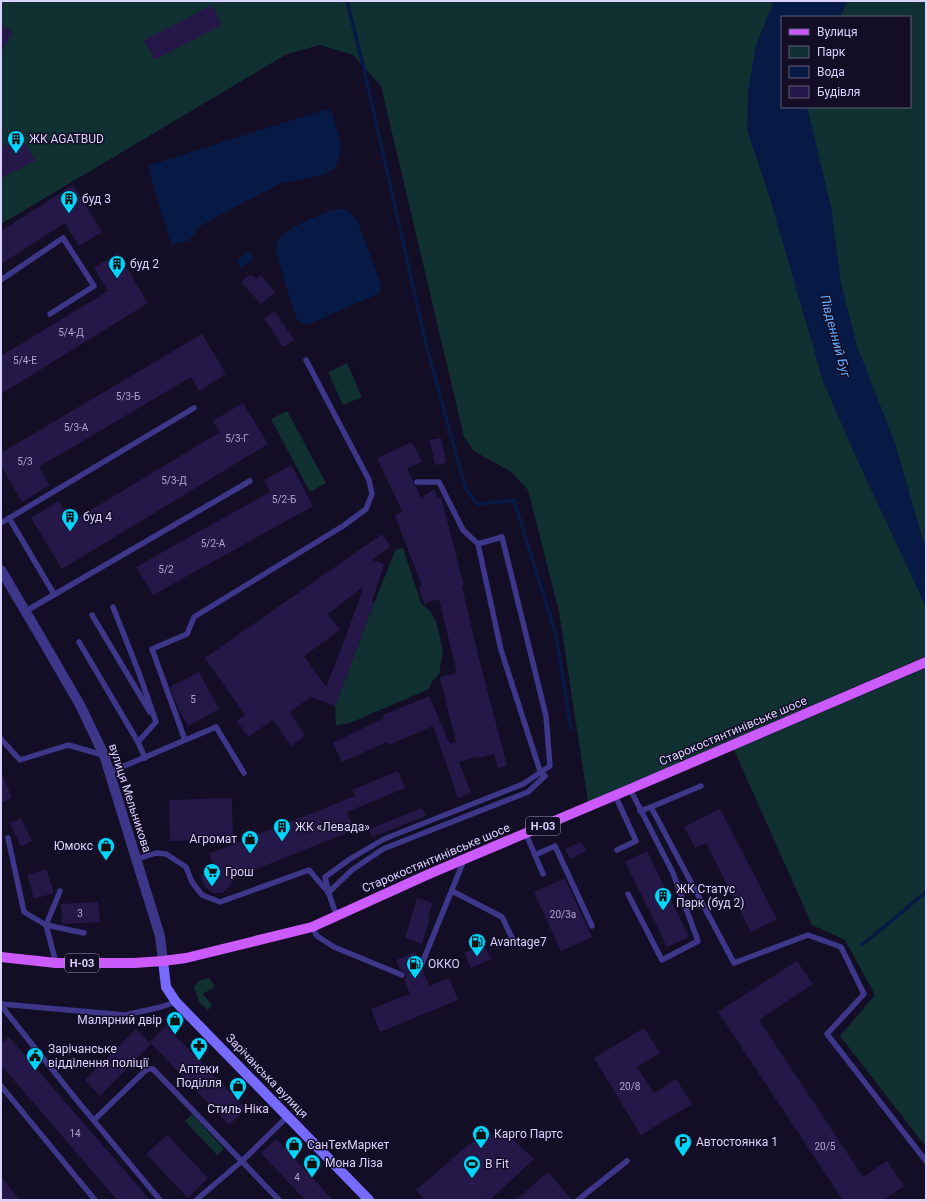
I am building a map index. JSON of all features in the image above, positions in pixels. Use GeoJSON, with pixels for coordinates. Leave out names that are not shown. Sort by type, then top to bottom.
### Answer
{"type":"FeatureCollection","features":[{"type":"Feature","properties":{"kind":"main road","name":"Старокостянтинівське шосе"},"geometry":{"type":"LineString","coordinates":[[1,957],[56,962],[134,963],[163,961],[186,958],[312,927],[429,874],[526,834],[926,662]]}},
{"type":"Feature","properties":{"kind":"street","name":"вулиця Мельникова"},"geometry":{"type":"LineString","coordinates":[[1,570],[80,705],[104,755],[160,936],[163,961]]}},
{"type":"Feature","properties":{"kind":"street","name":"Зарічанська вулиця"},"geometry":{"type":"LineString","coordinates":[[163,961],[166,986],[176,1002],[369,1200]]}},
{"type":"Feature","properties":{"kind":"lane"},"geometry":{"type":"LineString","coordinates":[[1,280],[63,238],[94,286],[50,314]]}},
{"type":"Feature","properties":{"kind":"lane"},"geometry":{"type":"LineString","coordinates":[[185,740],[152,650],[187,634],[194,617],[343,526],[366,509],[372,494],[369,480],[306,360]]}},
{"type":"Feature","properties":{"kind":"lane"},"geometry":{"type":"LineString","coordinates":[[1,523],[194,408]]}},
{"type":"Feature","properties":{"kind":"lane"},"geometry":{"type":"LineString","coordinates":[[26,611],[250,481]]}},
{"type":"Feature","properties":{"kind":"lane"},"geometry":{"type":"LineString","coordinates":[[328,892],[352,870],[383,849],[528,792],[544,776],[540,772],[501,650],[478,544],[463,530],[439,482],[417,482]]}},
{"type":"Feature","properties":{"kind":"lane"},"geometry":{"type":"LineString","coordinates":[[10,518],[54,594]]}},
{"type":"Feature","properties":{"kind":"lane"},"geometry":{"type":"LineString","coordinates":[[337,916],[330,901],[325,877],[350,859],[384,839],[517,787],[550,766],[546,716],[502,537],[478,544]]}},
{"type":"Feature","properties":{"kind":"lane"},"geometry":{"type":"LineString","coordinates":[[114,607],[156,722]]}},
{"type":"Feature","properties":{"kind":"lane"},"geometry":{"type":"LineString","coordinates":[[92,615],[156,722]]}},
{"type":"Feature","properties":{"kind":"lane"},"geometry":{"type":"LineString","coordinates":[[79,642],[138,742],[145,758]]}},
{"type":"Feature","properties":{"kind":"lane"},"geometry":{"type":"LineString","coordinates":[[138,742],[156,722]]}},
{"type":"Feature","properties":{"kind":"lane"},"geometry":{"type":"LineString","coordinates":[[110,772],[216,727],[244,773]]}},
{"type":"Feature","properties":{"kind":"lane"},"geometry":{"type":"LineString","coordinates":[[1,739],[20,760],[68,745],[104,755]]}},
{"type":"Feature","properties":{"kind":"lane"},"geometry":{"type":"LineString","coordinates":[[640,811],[701,786]]}},
{"type":"Feature","properties":{"kind":"lane"},"geometry":{"type":"LineString","coordinates":[[628,894],[662,960],[698,941],[673,873],[630,789]]}},
{"type":"Feature","properties":{"kind":"lane"},"geometry":{"type":"LineString","coordinates":[[615,795],[636,840],[616,850]]}},
{"type":"Feature","properties":{"kind":"lane"},"geometry":{"type":"LineString","coordinates":[[650,807],[734,963],[808,935],[841,947],[864,994],[827,1034],[926,1161]]}},
{"type":"Feature","properties":{"kind":"lane"},"geometry":{"type":"LineString","coordinates":[[526,834],[543,874]]}},
{"type":"Feature","properties":{"kind":"lane"},"geometry":{"type":"LineString","coordinates":[[8,838],[24,912],[46,925],[84,933]]}},
{"type":"Feature","properties":{"kind":"lane"},"geometry":{"type":"LineString","coordinates":[[534,855],[555,846],[592,926]]}},
{"type":"Feature","properties":{"kind":"lane"},"geometry":{"type":"LineString","coordinates":[[137,860],[156,854],[166,854],[186,867],[192,882],[202,895],[220,902],[309,870],[328,892]]}},
{"type":"Feature","properties":{"kind":"lane"},"geometry":{"type":"LineString","coordinates":[[421,966],[464,860]]}},
{"type":"Feature","properties":{"kind":"lane"},"geometry":{"type":"LineString","coordinates":[[56,962],[46,925],[60,891]]}},
{"type":"Feature","properties":{"kind":"lane"},"geometry":{"type":"LineString","coordinates":[[452,891],[502,917],[514,942]]}},
{"type":"Feature","properties":{"kind":"lane"},"geometry":{"type":"LineString","coordinates":[[312,927],[317,936],[334,946],[402,975]]}},
{"type":"Feature","properties":{"kind":"lane"},"geometry":{"type":"LineString","coordinates":[[1,1004],[125,1015],[176,1002]]}},
{"type":"Feature","properties":{"kind":"lane"},"geometry":{"type":"LineString","coordinates":[[1,1004],[7,1014],[160,1200]]}},
{"type":"Feature","properties":{"kind":"lane"},"geometry":{"type":"LineString","coordinates":[[94,1120],[147,1069],[153,1069],[279,1200]]}},
{"type":"Feature","properties":{"kind":"lane"},"geometry":{"type":"LineString","coordinates":[[1,1086],[95,1200]]}},
{"type":"Feature","properties":{"kind":"lane"},"geometry":{"type":"LineString","coordinates":[[196,1200],[242,1161],[288,1116]]}},
{"type":"Feature","properties":{"kind":"lane"},"geometry":{"type":"LineString","coordinates":[[578,1200],[627,1162]]}},
{"type":"Feature","properties":{"kind":"green space"},"geometry":{"type":"Polygon","coordinates":[[[1,1],[926,1],[926,656],[588,802],[559,612],[528,490],[511,472],[474,451],[464,437],[381,86],[353,55],[320,45],[287,54],[1,224],[1,1]]]}},
{"type":"Feature","properties":{"kind":"green space"},"geometry":{"type":"Polygon","coordinates":[[[347,363],[362,397],[343,405],[328,372],[347,363]]]}},
{"type":"Feature","properties":{"kind":"green space"},"geometry":{"type":"Polygon","coordinates":[[[287,411],[326,483],[310,492],[271,419],[287,411]]]}},
{"type":"Feature","properties":{"kind":"green space"},"geometry":{"type":"Polygon","coordinates":[[[403,548],[421,603],[430,611],[436,621],[443,651],[439,674],[433,680],[429,689],[350,723],[336,725],[335,706],[396,549],[403,548]]]}},
{"type":"Feature","properties":{"kind":"green space"},"geometry":{"type":"Polygon","coordinates":[[[926,668],[926,1147],[840,1036],[875,995],[845,940],[812,925],[734,750],[926,668]]]}},
{"type":"Feature","properties":{"kind":"green space"},"geometry":{"type":"Polygon","coordinates":[[[209,978],[215,986],[203,994],[212,1005],[208,1010],[199,1002],[194,987],[200,980],[209,978]]]}},
{"type":"Feature","properties":{"kind":"green space"},"geometry":{"type":"Polygon","coordinates":[[[192,1114],[224,1149],[217,1155],[185,1121],[192,1114]]]}},
{"type":"Feature","properties":{"kind":"water","name":"Південний Буг"},"geometry":{"type":"Polygon","coordinates":[[[774,1],[848,1],[840,16],[781,16],[781,108],[807,108],[831,206],[841,283],[857,346],[895,443],[926,550],[926,607],[855,455],[823,381],[769,195],[747,130],[748,92],[756,45],[774,1]]]}},
{"type":"Feature","properties":{"kind":"water"},"geometry":{"type":"Polygon","coordinates":[[[327,109],[332,112],[341,144],[340,154],[335,169],[322,175],[280,184],[198,228],[189,241],[171,244],[149,172],[150,165],[327,109]]]}},
{"type":"Feature","properties":{"kind":"water"},"geometry":{"type":"Polygon","coordinates":[[[336,209],[346,209],[357,220],[380,282],[380,293],[307,325],[299,322],[294,312],[276,252],[276,245],[281,237],[295,227],[336,209]]]}},
{"type":"Feature","properties":{"kind":"water"},"geometry":{"type":"Polygon","coordinates":[[[248,251],[254,258],[242,268],[236,260],[248,251]]]}},
{"type":"Feature","properties":{"kind":"building"},"geometry":{"type":"Polygon","coordinates":[[[212,5],[222,25],[154,60],[144,40],[212,5]]]}},
{"type":"Feature","properties":{"kind":"building"},"geometry":{"type":"Polygon","coordinates":[[[1,25],[13,32],[1,52],[1,25]]]}},
{"type":"Feature","properties":{"kind":"building","name":"ЖК AGATBUD"},"geometry":{"type":"Polygon","coordinates":[[[22,136],[35,161],[1,178],[1,147],[22,136]]]}},
{"type":"Feature","properties":{"kind":"building"},"geometry":{"type":"Polygon","coordinates":[[[73,185],[102,232],[79,246],[65,223],[1,264],[1,231],[73,185]]]}},
{"type":"Feature","properties":{"kind":"building"},"geometry":{"type":"Polygon","coordinates":[[[118,253],[148,303],[1,394],[1,356],[108,291],[94,268],[118,253]]]}},
{"type":"Feature","properties":{"kind":"building"},"geometry":{"type":"Polygon","coordinates":[[[249,275],[251,277],[252,275],[256,279],[261,275],[275,292],[261,304],[241,282],[249,275]]]}},
{"type":"Feature","properties":{"kind":"building"},"geometry":{"type":"Polygon","coordinates":[[[275,311],[294,340],[283,347],[264,318],[275,311]]]}},
{"type":"Feature","properties":{"kind":"building"},"geometry":{"type":"Polygon","coordinates":[[[202,334],[226,374],[199,391],[191,377],[39,467],[50,485],[22,502],[1,466],[1,453],[202,334]]]}},
{"type":"Feature","properties":{"kind":"building"},"geometry":{"type":"Polygon","coordinates":[[[243,403],[268,444],[62,569],[31,518],[59,501],[71,522],[220,432],[213,421],[243,403]]]}},
{"type":"Feature","properties":{"kind":"building"},"geometry":{"type":"Polygon","coordinates":[[[441,438],[446,463],[435,465],[430,440],[441,438]]]}},
{"type":"Feature","properties":{"kind":"building"},"geometry":{"type":"Polygon","coordinates":[[[412,442],[422,462],[407,468],[413,484],[416,486],[421,498],[434,489],[438,498],[441,497],[464,586],[462,586],[476,647],[507,766],[498,768],[494,754],[479,758],[479,756],[459,762],[471,793],[458,798],[433,726],[389,745],[387,742],[342,762],[333,743],[384,718],[383,715],[429,696],[450,744],[456,742],[440,677],[457,673],[439,599],[424,604],[419,588],[422,586],[395,516],[402,511],[377,458],[412,442]]]}},
{"type":"Feature","properties":{"kind":"building"},"geometry":{"type":"Polygon","coordinates":[[[291,465],[313,506],[153,595],[136,567],[270,492],[264,480],[291,465]]]}},
{"type":"Feature","properties":{"kind":"building"},"geometry":{"type":"Polygon","coordinates":[[[382,534],[391,546],[372,560],[384,564],[372,602],[374,603],[335,706],[311,697],[290,712],[305,736],[291,746],[273,720],[248,737],[237,721],[245,715],[205,658],[382,534]],[[364,586],[328,614],[340,630],[304,656],[326,687],[364,586]]]}},
{"type":"Feature","properties":{"kind":"building"},"geometry":{"type":"Polygon","coordinates":[[[199,672],[219,709],[188,726],[178,708],[170,687],[199,672]]]}},
{"type":"Feature","properties":{"kind":"building"},"geometry":{"type":"Polygon","coordinates":[[[1,771],[12,798],[1,803],[1,771]]]}},
{"type":"Feature","properties":{"kind":"building","name":"ЖК «Левада»"},"geometry":{"type":"Polygon","coordinates":[[[398,771],[405,788],[347,812],[354,830],[234,878],[230,886],[222,893],[214,893],[206,888],[201,878],[205,870],[214,865],[209,854],[355,796],[352,790],[398,771]]]}},
{"type":"Feature","properties":{"kind":"building"},"geometry":{"type":"Polygon","coordinates":[[[232,798],[233,839],[170,841],[169,800],[232,798]]]}},
{"type":"Feature","properties":{"kind":"building"},"geometry":{"type":"Polygon","coordinates":[[[422,808],[426,816],[372,837],[369,829],[422,808]]]}},
{"type":"Feature","properties":{"kind":"building"},"geometry":{"type":"Polygon","coordinates":[[[720,809],[777,919],[751,932],[706,843],[695,848],[684,827],[720,809]]]}},
{"type":"Feature","properties":{"kind":"building"},"geometry":{"type":"Polygon","coordinates":[[[21,818],[32,841],[21,847],[10,823],[21,818]]]}},
{"type":"Feature","properties":{"kind":"building"},"geometry":{"type":"Polygon","coordinates":[[[581,842],[586,851],[570,859],[565,849],[581,842]]]}},
{"type":"Feature","properties":{"kind":"building","name":"ЖК Статус Парк (буд 2)"},"geometry":{"type":"Polygon","coordinates":[[[647,851],[689,937],[667,947],[625,862],[647,851]]]}},
{"type":"Feature","properties":{"kind":"building"},"geometry":{"type":"Polygon","coordinates":[[[46,869],[54,893],[34,899],[27,875],[46,869]]]}},
{"type":"Feature","properties":{"kind":"building"},"geometry":{"type":"Polygon","coordinates":[[[565,878],[592,937],[561,951],[534,892],[565,878]]]}},
{"type":"Feature","properties":{"kind":"building"},"geometry":{"type":"Polygon","coordinates":[[[417,898],[433,903],[428,917],[430,918],[422,944],[405,938],[417,898]]]}},
{"type":"Feature","properties":{"kind":"building"},"geometry":{"type":"Polygon","coordinates":[[[98,902],[100,922],[62,924],[61,904],[98,902]]]}},
{"type":"Feature","properties":{"kind":"building"},"geometry":{"type":"Polygon","coordinates":[[[484,944],[491,959],[471,968],[464,953],[484,944]]]}},
{"type":"Feature","properties":{"kind":"building"},"geometry":{"type":"Polygon","coordinates":[[[415,952],[419,960],[417,967],[419,970],[423,970],[429,986],[449,978],[458,1000],[380,1032],[371,1009],[410,994],[404,979],[406,974],[400,969],[396,960],[415,952]]]}},
{"type":"Feature","properties":{"kind":"building"},"geometry":{"type":"Polygon","coordinates":[[[797,961],[813,984],[759,1020],[863,1177],[887,1161],[904,1186],[883,1200],[843,1200],[718,1012],[797,961]]]}},
{"type":"Feature","properties":{"kind":"building"},"geometry":{"type":"Polygon","coordinates":[[[166,1026],[246,1109],[229,1125],[150,1042],[166,1026]]]}},
{"type":"Feature","properties":{"kind":"building"},"geometry":{"type":"Polygon","coordinates":[[[644,1028],[660,1053],[637,1067],[654,1093],[676,1079],[692,1104],[641,1135],[594,1058],[644,1028]]]}},
{"type":"Feature","properties":{"kind":"building"},"geometry":{"type":"Polygon","coordinates":[[[136,1029],[151,1044],[100,1096],[85,1080],[136,1029]]]}},
{"type":"Feature","properties":{"kind":"building"},"geometry":{"type":"Polygon","coordinates":[[[9,1037],[150,1200],[117,1200],[1,1065],[1,1044],[9,1037]]]}},
{"type":"Feature","properties":{"kind":"building"},"geometry":{"type":"Polygon","coordinates":[[[503,1130],[534,1159],[490,1200],[425,1200],[416,1190],[469,1144],[503,1130]]]}},
{"type":"Feature","properties":{"kind":"building"},"geometry":{"type":"Polygon","coordinates":[[[167,1135],[208,1178],[188,1198],[146,1154],[167,1135]]]}},
{"type":"Feature","properties":{"kind":"building"},"geometry":{"type":"Polygon","coordinates":[[[276,1139],[333,1200],[305,1200],[261,1153],[276,1139]]]}},
{"type":"Feature","properties":{"kind":"building"},"geometry":{"type":"Polygon","coordinates":[[[548,1172],[572,1200],[516,1200],[548,1172]]]}},
{"type":"Feature","properties":{"kind":"building"},"geometry":{"type":"Polygon","coordinates":[[[1,1176],[19,1200],[1,1200],[1,1176]]]}},
{"type":"Feature","properties":{"kind":"waterway"},"geometry":{"type":"LineString","coordinates":[[347,1],[364,69],[426,344],[466,490],[478,504],[514,500],[556,635],[571,729]]}},
{"type":"Feature","properties":{"kind":"waterway"},"geometry":{"type":"LineString","coordinates":[[862,945],[926,892]]}},
{"type":"Feature","properties":{"kind":"place","name":"ЖК AGATBUD"},"geometry":{"type":"Point","coordinates":[16,154]}},
{"type":"Feature","properties":{"kind":"place","name":"буд 3"},"geometry":{"type":"Point","coordinates":[69,214]}},
{"type":"Feature","properties":{"kind":"place","name":"буд 2"},"geometry":{"type":"Point","coordinates":[117,279]}},
{"type":"Feature","properties":{"kind":"place","name":"буд 4"},"geometry":{"type":"Point","coordinates":[70,532]}},
{"type":"Feature","properties":{"kind":"place","name":"ЖК «Левада»"},"geometry":{"type":"Point","coordinates":[282,842]}},
{"type":"Feature","properties":{"kind":"place","name":"Агромат"},"geometry":{"type":"Point","coordinates":[250,854]}},
{"type":"Feature","properties":{"kind":"place","name":"Юмокс"},"geometry":{"type":"Point","coordinates":[106,861]}},
{"type":"Feature","properties":{"kind":"place","name":"Грош"},"geometry":{"type":"Point","coordinates":[212,887]}},
{"type":"Feature","properties":{"kind":"place","name":"ЖК Статус Парк (буд 2)"},"geometry":{"type":"Point","coordinates":[663,911]}},
{"type":"Feature","properties":{"kind":"place","name":"Avantage7"},"geometry":{"type":"Point","coordinates":[477,957]}},
{"type":"Feature","properties":{"kind":"place","name":"ОККО"},"geometry":{"type":"Point","coordinates":[415,979]}},
{"type":"Feature","properties":{"kind":"place","name":"Малярний двір"},"geometry":{"type":"Point","coordinates":[175,1035]}},
{"type":"Feature","properties":{"kind":"place","name":"Аптеки Поділля"},"geometry":{"type":"Point","coordinates":[199,1061]}},
{"type":"Feature","properties":{"kind":"place","name":"Зарічанське відділення поліції"},"geometry":{"type":"Point","coordinates":[35,1071]}},
{"type":"Feature","properties":{"kind":"place","name":"Стиль Ніка"},"geometry":{"type":"Point","coordinates":[238,1101]}},
{"type":"Feature","properties":{"kind":"place","name":"Карго Партс"},"geometry":{"type":"Point","coordinates":[481,1149]}},
{"type":"Feature","properties":{"kind":"place","name":"Автостоянка 1"},"geometry":{"type":"Point","coordinates":[683,1157]}},
{"type":"Feature","properties":{"kind":"place","name":"СанТехМаркет"},"geometry":{"type":"Point","coordinates":[294,1160]}},
{"type":"Feature","properties":{"kind":"place","name":"Мона Ліза"},"geometry":{"type":"Point","coordinates":[312,1178]}},
{"type":"Feature","properties":{"kind":"place","name":"B Fit"},"geometry":{"type":"Point","coordinates":[472,1179]}}]}
